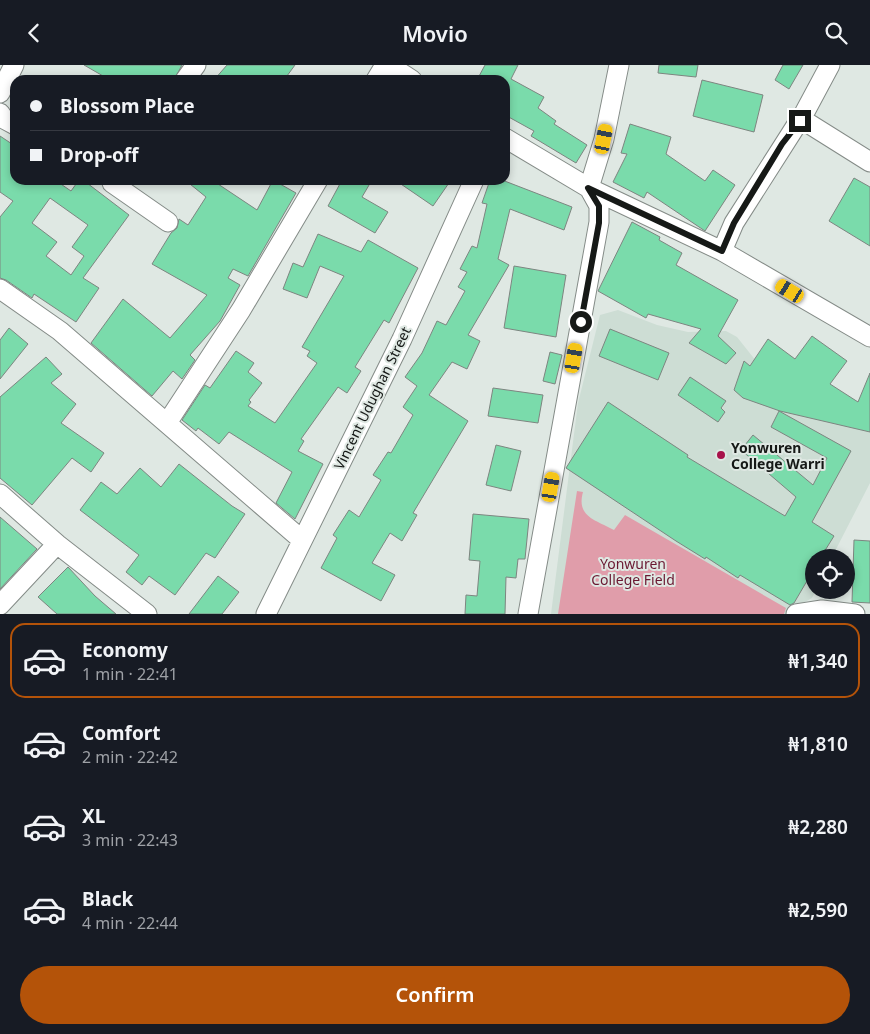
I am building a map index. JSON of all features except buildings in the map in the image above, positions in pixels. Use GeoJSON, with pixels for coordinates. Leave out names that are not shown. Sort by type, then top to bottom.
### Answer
{"type":"FeatureCollection","features":[{"type":"Feature","properties":{"kind":"street"},"geometry":{"type":"LineString","coordinates":[[0,93],[14,65]]}},
{"type":"Feature","properties":{"kind":"street"},"geometry":{"type":"LineString","coordinates":[[387,65],[404,75]]}},
{"type":"Feature","properties":{"kind":"street"},"geometry":{"type":"LineString","coordinates":[[528,614],[599,223],[599,206],[588,188],[604,139],[619,65]]}},
{"type":"Feature","properties":{"kind":"street"},"geometry":{"type":"LineString","coordinates":[[722,251],[734,223],[782,144],[800,121],[830,65]]}},
{"type":"Feature","properties":{"kind":"street"},"geometry":{"type":"LineString","coordinates":[[0,113],[4,119],[10,122]]}},
{"type":"Feature","properties":{"kind":"street"},"geometry":{"type":"LineString","coordinates":[[800,121],[803,119],[870,162]]}},
{"type":"Feature","properties":{"kind":"street"},"geometry":{"type":"LineString","coordinates":[[510,141],[588,188],[722,251],[870,337]]}},
{"type":"Feature","properties":{"kind":"street"},"geometry":{"type":"LineString","coordinates":[[117,185],[168,222]]}},
{"type":"Feature","properties":{"kind":"street"},"geometry":{"type":"LineString","coordinates":[[167,423],[241,310],[315,185]]}},
{"type":"Feature","properties":{"kind":"street","name":"Vincent Udughan Street"},"geometry":{"type":"LineString","coordinates":[[266,614],[402,339],[472,185]]}},
{"type":"Feature","properties":{"kind":"street"},"geometry":{"type":"LineString","coordinates":[[0,289],[60,331],[302,540]]}},
{"type":"Feature","properties":{"kind":"street"},"geometry":{"type":"LineString","coordinates":[[0,494],[57,544],[147,614]]}},
{"type":"Feature","properties":{"kind":"street"},"geometry":{"type":"LineString","coordinates":[[0,605],[57,544]]}},
{"type":"Feature","properties":{"kind":"street"},"geometry":{"type":"LineString","coordinates":[[796,614],[822,610],[854,614]]}},
{"type":"Feature","properties":{"kind":"shaded area","name":"Yonwuren College Warri"},"geometry":{"type":"Polygon","coordinates":[[[618,310],[657,325],[688,332],[726,331],[737,337],[764,371],[870,428],[870,483],[836,549],[805,549],[805,599],[810,599],[803,603],[793,614],[551,614],[578,403],[600,315],[618,310]]]}},
{"type":"Feature","properties":{"kind":"green space","name":"Yonwuren College Field"},"geometry":{"type":"Polygon","coordinates":[[[577,491],[583,492],[582,507],[589,517],[594,520],[614,530],[625,515],[786,608],[784,614],[558,614],[577,491]]]}},
{"type":"Feature","properties":{"kind":"place","name":"Yonwuren College Warri"},"geometry":{"type":"Point","coordinates":[721,455]}},
{"type":"Feature","properties":{"kind":"route"},"geometry":{"type":"LineString","coordinates":[[581,322],[599,223],[599,206],[588,188],[722,251],[734,223],[782,144],[800,121]]}}]}
